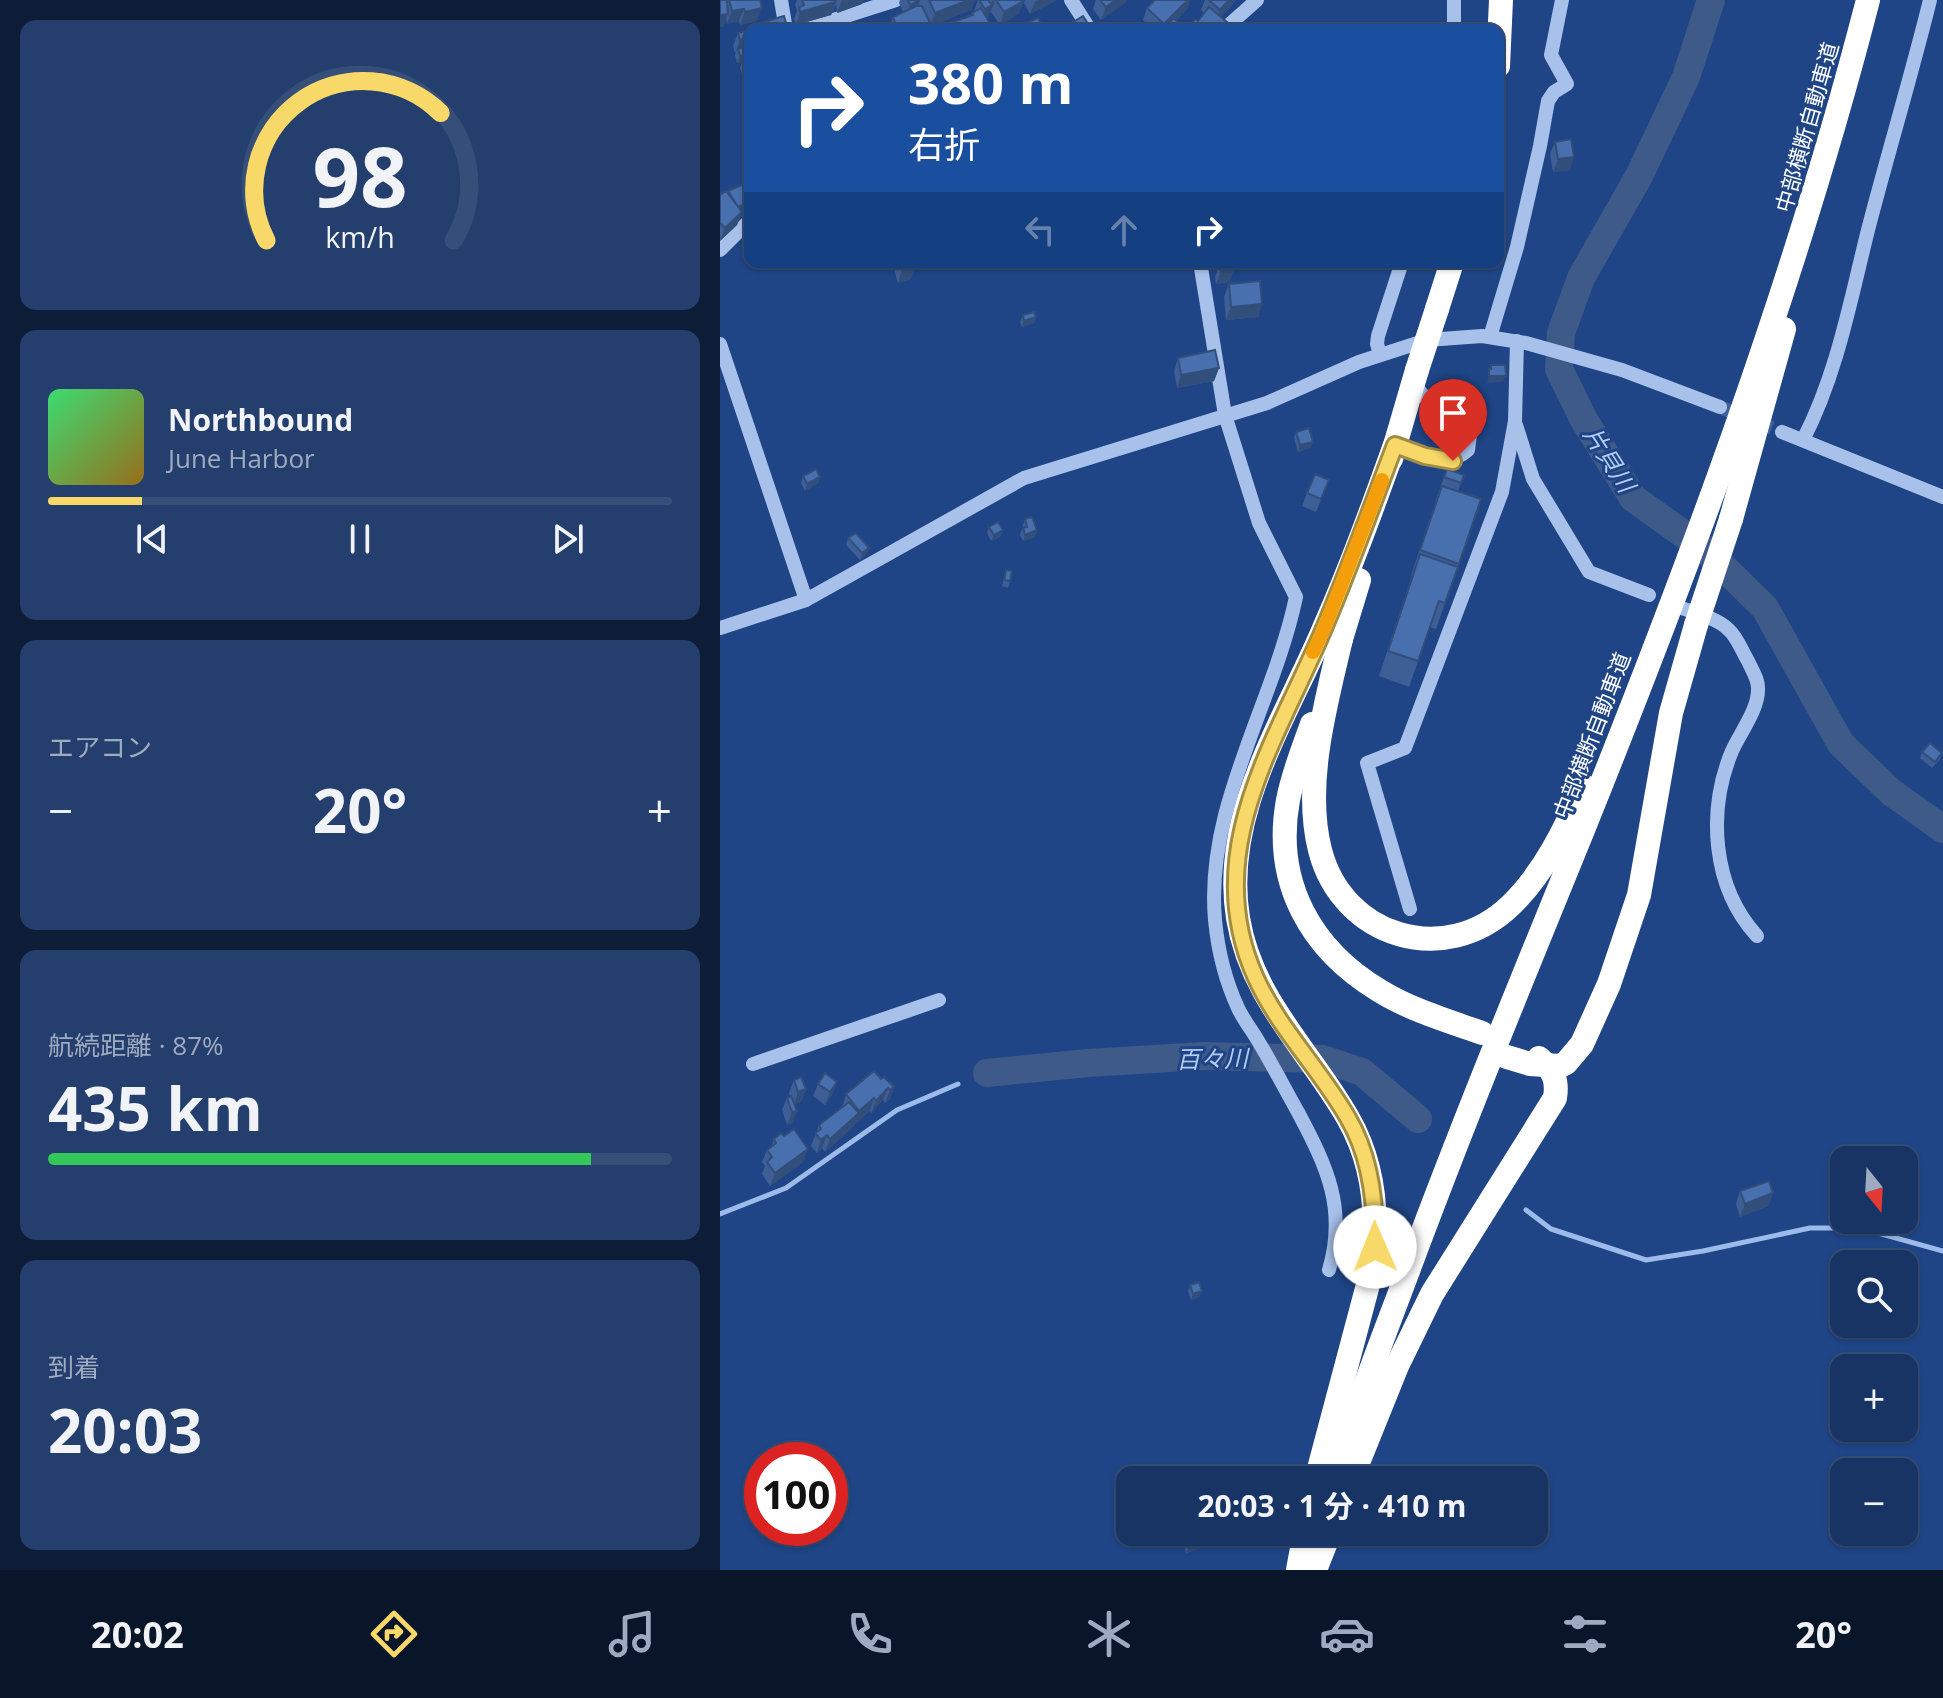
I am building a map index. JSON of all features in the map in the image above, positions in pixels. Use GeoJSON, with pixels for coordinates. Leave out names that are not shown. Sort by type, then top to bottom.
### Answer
{"type":"FeatureCollection","features":[{"type":"Feature","properties":{"kind":"highway"},"geometry":{"type":"LineString","coordinates":[[1500,24],[1501,0]]}},
{"type":"Feature","properties":{"kind":"highway","name":"中部横断自動車道"},"geometry":{"type":"LineString","coordinates":[[1339,1466],[1420,1238],[1672,602],[1732,404],[1824,163],[1868,0]]}},
{"type":"Feature","properties":{"kind":"highway"},"geometry":{"type":"LineString","coordinates":[[1333,634],[1316,775],[1316,824],[1325,869],[1334,888],[1344,901],[1381,928],[1401,936],[1425,939],[1451,937],[1490,921],[1510,906],[1526,888],[1557,842],[1672,602],[1731,519],[1796,285],[1824,163]]}},
{"type":"Feature","properties":{"kind":"highway"},"geometry":{"type":"LineString","coordinates":[[1450,268],[1333,634],[1275,795],[1271,852],[1277,886],[1296,929],[1331,973],[1379,1005],[1480,1039]]}},
{"type":"Feature","properties":{"kind":"highway"},"geometry":{"type":"LineString","coordinates":[[1509,1050],[1530,1064],[1566,1063],[1577,1054],[1625,944],[1646,866],[1671,713],[1672,602]]}},
{"type":"Feature","properties":{"kind":"highway"},"geometry":{"type":"LineString","coordinates":[[1320,1466],[1375,1247],[1374,1202],[1366,1160],[1350,1121],[1268,1001],[1247,956],[1238,917],[1235,872],[1239,843],[1254,788],[1294,691],[1333,634]]}},
{"type":"Feature","properties":{"kind":"highway"},"geometry":{"type":"LineString","coordinates":[[1357,1466],[1397,1366],[1432,1294],[1555,1098],[1556,1079],[1548,1065]]}},
{"type":"Feature","properties":{"kind":"highway"},"geometry":{"type":"LineString","coordinates":[[1298,1570],[1302,1546]]}},
{"type":"Feature","properties":{"kind":"highway"},"geometry":{"type":"LineString","coordinates":[[1308,1570],[1315,1546]]}},
{"type":"Feature","properties":{"kind":"highway"},"geometry":{"type":"LineString","coordinates":[[1315,1570],[1324,1546]]}},
{"type":"Feature","properties":{"kind":"street"},"geometry":{"type":"LineString","coordinates":[[781,0],[785,24]]}},
{"type":"Feature","properties":{"kind":"street"},"geometry":{"type":"LineString","coordinates":[[821,24],[896,0]]}},
{"type":"Feature","properties":{"kind":"street"},"geometry":{"type":"LineString","coordinates":[[1071,0],[1086,24]]}},
{"type":"Feature","properties":{"kind":"street"},"geometry":{"type":"LineString","coordinates":[[1230,24],[1257,0]]}},
{"type":"Feature","properties":{"kind":"street"},"geometry":{"type":"LineString","coordinates":[[1454,0],[1454,24]]}},
{"type":"Feature","properties":{"kind":"street"},"geometry":{"type":"LineString","coordinates":[[1490,337],[1517,247],[1548,101],[1554,92],[1567,84],[1551,55],[1562,0]]}},
{"type":"Feature","properties":{"kind":"street"},"geometry":{"type":"LineString","coordinates":[[1803,440],[1820,406],[1836,360],[1930,0]]}},
{"type":"Feature","properties":{"kind":"street"},"geometry":{"type":"LineString","coordinates":[[720,250],[744,226]]}},
{"type":"Feature","properties":{"kind":"street"},"geometry":{"type":"LineString","coordinates":[[1201,268],[1225,415],[1259,523],[1296,597],[1259,718],[1227,806],[1216,857],[1213,899],[1218,948],[1232,993],[1322,1157],[1332,1192],[1335,1232],[1334,1254],[1329,1270]]}},
{"type":"Feature","properties":{"kind":"street"},"geometry":{"type":"LineString","coordinates":[[1380,354],[1378,336],[1400,268]]}},
{"type":"Feature","properties":{"kind":"street"},"geometry":{"type":"LineString","coordinates":[[720,628],[806,600],[1024,478],[1267,403],[1380,354],[1427,340],[1490,337],[1521,342],[1732,404]]}},
{"type":"Feature","properties":{"kind":"street"},"geometry":{"type":"LineString","coordinates":[[1410,909],[1367,763],[1405,748],[1502,492],[1515,421],[1521,342]]}},
{"type":"Feature","properties":{"kind":"street"},"geometry":{"type":"LineString","coordinates":[[720,344],[806,600]]}},
{"type":"Feature","properties":{"kind":"street"},"geometry":{"type":"LineString","coordinates":[[1395,445],[1444,461],[1453,461],[1468,450],[1471,427],[1466,417],[1430,403],[1415,378]]}},
{"type":"Feature","properties":{"kind":"street"},"geometry":{"type":"LineString","coordinates":[[1515,421],[1533,479],[1589,572],[1722,624],[1731,631],[1755,675],[1759,688],[1756,701],[1732,752],[1720,789],[1717,833],[1724,878],[1734,902],[1757,936]]}},
{"type":"Feature","properties":{"kind":"street"},"geometry":{"type":"LineString","coordinates":[[1782,432],[1943,497]]}},
{"type":"Feature","properties":{"kind":"street"},"geometry":{"type":"LineString","coordinates":[[753,1064],[939,1000]]}},
{"type":"Feature","properties":{"kind":"building"},"geometry":{"type":"Polygon","coordinates":[[[720,0],[727,0],[728,14],[720,15],[720,0]]]}},
{"type":"Feature","properties":{"kind":"building"},"geometry":{"type":"Polygon","coordinates":[[[729,0],[760,0],[762,8],[732,11],[729,0]]]}},
{"type":"Feature","properties":{"kind":"building"},"geometry":{"type":"Polygon","coordinates":[[[802,0],[835,2],[800,12],[799,7],[804,5],[802,0]]]}},
{"type":"Feature","properties":{"kind":"building"},"geometry":{"type":"Polygon","coordinates":[[[929,0],[969,0],[935,13],[929,0]]]}},
{"type":"Feature","properties":{"kind":"building"},"geometry":{"type":"Polygon","coordinates":[[[979,0],[988,0],[992,5],[985,9],[979,0]]]}},
{"type":"Feature","properties":{"kind":"building"},"geometry":{"type":"Polygon","coordinates":[[[996,0],[1023,0],[1024,1],[1004,12],[996,0]]]}},
{"type":"Feature","properties":{"kind":"building"},"geometry":{"type":"Polygon","coordinates":[[[1100,0],[1116,0],[1106,7],[1100,0]]]}},
{"type":"Feature","properties":{"kind":"building"},"geometry":{"type":"Polygon","coordinates":[[[1155,0],[1188,0],[1164,24],[1147,8],[1155,0]]]}},
{"type":"Feature","properties":{"kind":"building"},"geometry":{"type":"Polygon","coordinates":[[[1209,0],[1229,0],[1220,10],[1209,0]]]}},
{"type":"Feature","properties":{"kind":"building"},"geometry":{"type":"Polygon","coordinates":[[[922,6],[931,24],[896,24],[893,17],[922,6]]]}},
{"type":"Feature","properties":{"kind":"building"},"geometry":{"type":"Polygon","coordinates":[[[1209,7],[1227,22],[1191,24],[1195,19],[1198,21],[1209,7]]]}},
{"type":"Feature","properties":{"kind":"building"},"geometry":{"type":"Polygon","coordinates":[[[981,8],[990,24],[950,24],[973,15],[981,8]]]}},
{"type":"Feature","properties":{"kind":"building"},"geometry":{"type":"Polygon","coordinates":[[[784,16],[786,24],[765,24],[784,16]]]}},
{"type":"Feature","properties":{"kind":"building"},"geometry":{"type":"Polygon","coordinates":[[[1083,16],[1088,24],[1070,24],[1083,16]]]}},
{"type":"Feature","properties":{"kind":"building"},"geometry":{"type":"Polygon","coordinates":[[[1038,18],[1041,24],[1023,24],[1038,18]]]}},
{"type":"Feature","properties":{"kind":"building"},"geometry":{"type":"Polygon","coordinates":[[[1571,139],[1574,157],[1558,159],[1555,142],[1571,139]]]}},
{"type":"Feature","properties":{"kind":"building"},"geometry":{"type":"Polygon","coordinates":[[[744,184],[744,204],[738,207],[728,191],[744,184]]]}},
{"type":"Feature","properties":{"kind":"building"},"geometry":{"type":"Polygon","coordinates":[[[726,191],[742,212],[725,228],[720,223],[720,195],[726,191]]]}},
{"type":"Feature","properties":{"kind":"building"},"geometry":{"type":"Polygon","coordinates":[[[1260,281],[1262,304],[1231,307],[1229,284],[1260,281]]]}},
{"type":"Feature","properties":{"kind":"building"},"geometry":{"type":"Polygon","coordinates":[[[1034,312],[1036,317],[1024,321],[1023,315],[1034,312]]]}},
{"type":"Feature","properties":{"kind":"building"},"geometry":{"type":"Polygon","coordinates":[[[1215,350],[1219,368],[1181,375],[1178,358],[1215,350]]]}},
{"type":"Feature","properties":{"kind":"building"},"geometry":{"type":"Polygon","coordinates":[[[1491,365],[1505,365],[1506,376],[1489,376],[1491,365]]]}},
{"type":"Feature","properties":{"kind":"building"},"geometry":{"type":"Polygon","coordinates":[[[1309,428],[1313,442],[1300,445],[1296,432],[1309,428]]]}},
{"type":"Feature","properties":{"kind":"building"},"geometry":{"type":"Polygon","coordinates":[[[816,469],[820,477],[807,484],[803,476],[816,469]]]}},
{"type":"Feature","properties":{"kind":"building"},"geometry":{"type":"Polygon","coordinates":[[[1447,469],[1464,475],[1461,483],[1444,477],[1447,469]]]}},
{"type":"Feature","properties":{"kind":"building"},"geometry":{"type":"Polygon","coordinates":[[[1315,474],[1329,480],[1321,499],[1307,493],[1315,474]]]}},
{"type":"Feature","properties":{"kind":"building"},"geometry":{"type":"Polygon","coordinates":[[[1442,486],[1481,499],[1459,564],[1420,550],[1442,486]]]}},
{"type":"Feature","properties":{"kind":"building"},"geometry":{"type":"Polygon","coordinates":[[[1032,517],[1037,530],[1025,535],[1025,519],[1032,517]]]}},
{"type":"Feature","properties":{"kind":"building"},"geometry":{"type":"Polygon","coordinates":[[[998,522],[1003,530],[994,535],[989,527],[998,522]]]}},
{"type":"Feature","properties":{"kind":"building"},"geometry":{"type":"Polygon","coordinates":[[[856,533],[869,548],[862,553],[848,538],[856,533]]]}},
{"type":"Feature","properties":{"kind":"building"},"geometry":{"type":"Polygon","coordinates":[[[1420,554],[1458,567],[1445,603],[1439,601],[1418,661],[1388,651],[1420,554]]]}},
{"type":"Feature","properties":{"kind":"building"},"geometry":{"type":"Polygon","coordinates":[[[1006,570],[1012,571],[1010,581],[1004,580],[1006,570]]]}},
{"type":"Feature","properties":{"kind":"building"},"geometry":{"type":"Polygon","coordinates":[[[1930,743],[1942,753],[1935,762],[1922,752],[1930,743]]]}},
{"type":"Feature","properties":{"kind":"building"},"geometry":{"type":"Polygon","coordinates":[[[874,1071],[894,1087],[888,1088],[876,1101],[874,1098],[859,1111],[846,1094],[874,1071]]]}},
{"type":"Feature","properties":{"kind":"building"},"geometry":{"type":"Polygon","coordinates":[[[825,1073],[837,1082],[830,1092],[818,1084],[825,1073]]]}},
{"type":"Feature","properties":{"kind":"building"},"geometry":{"type":"Polygon","coordinates":[[[801,1077],[806,1089],[798,1092],[794,1080],[801,1077]]]}},
{"type":"Feature","properties":{"kind":"building"},"geometry":{"type":"Polygon","coordinates":[[[791,1096],[797,1111],[792,1112],[787,1098],[791,1096]]]}},
{"type":"Feature","properties":{"kind":"building"},"geometry":{"type":"Polygon","coordinates":[[[849,1102],[859,1113],[830,1139],[827,1135],[821,1140],[815,1133],[821,1129],[819,1125],[849,1102]]]}},
{"type":"Feature","properties":{"kind":"building"},"geometry":{"type":"Polygon","coordinates":[[[794,1129],[808,1149],[775,1173],[767,1162],[772,1157],[767,1150],[776,1143],[774,1139],[781,1133],[784,1136],[794,1129]]]}},
{"type":"Feature","properties":{"kind":"building"},"geometry":{"type":"Polygon","coordinates":[[[1769,1181],[1773,1193],[1745,1204],[1740,1191],[1769,1181]]]}},
{"type":"Feature","properties":{"kind":"building"},"geometry":{"type":"Polygon","coordinates":[[[1199,1282],[1202,1291],[1193,1294],[1190,1285],[1199,1282]]]}},
{"type":"Feature","properties":{"kind":"waterway","name":"片貝川"},"geometry":{"type":"LineString","coordinates":[[1711,0],[1686,77],[1639,176],[1581,278],[1561,333],[1559,369],[1584,420],[1633,498],[1707,551],[1765,608],[1841,744],[1891,792],[1943,829]]}},
{"type":"Feature","properties":{"kind":"waterway","name":"百々川"},"geometry":{"type":"LineString","coordinates":[[987,1073],[1204,1056],[1323,1059],[1362,1072],[1418,1119]]}},
{"type":"Feature","properties":{"kind":"waterway"},"geometry":{"type":"LineString","coordinates":[[720,1214],[786,1188],[897,1110],[958,1084]]}},
{"type":"Feature","properties":{"kind":"waterway","name":"百々川"},"geometry":{"type":"LineString","coordinates":[[1526,1210],[1551,1229],[1646,1260],[1810,1228],[1860,1228],[1943,1251]]}},
{"type":"Feature","properties":{"kind":"tunnel"},"geometry":{"type":"LineString","coordinates":[[1720,407],[1782,432]]}},
{"type":"Feature","properties":{"kind":"slow traffic"},"geometry":{"type":"LineString","coordinates":[[1313,652],[1382,480]]}},
{"type":"Feature","properties":{"kind":"route"},"geometry":{"type":"LineString","coordinates":[[1375,1247],[1374,1202],[1366,1160],[1350,1121],[1282,1024],[1256,978],[1247,956],[1238,917],[1235,872],[1244,820],[1262,765],[1324,629],[1395,445],[1425,456],[1453,461]]}}]}
